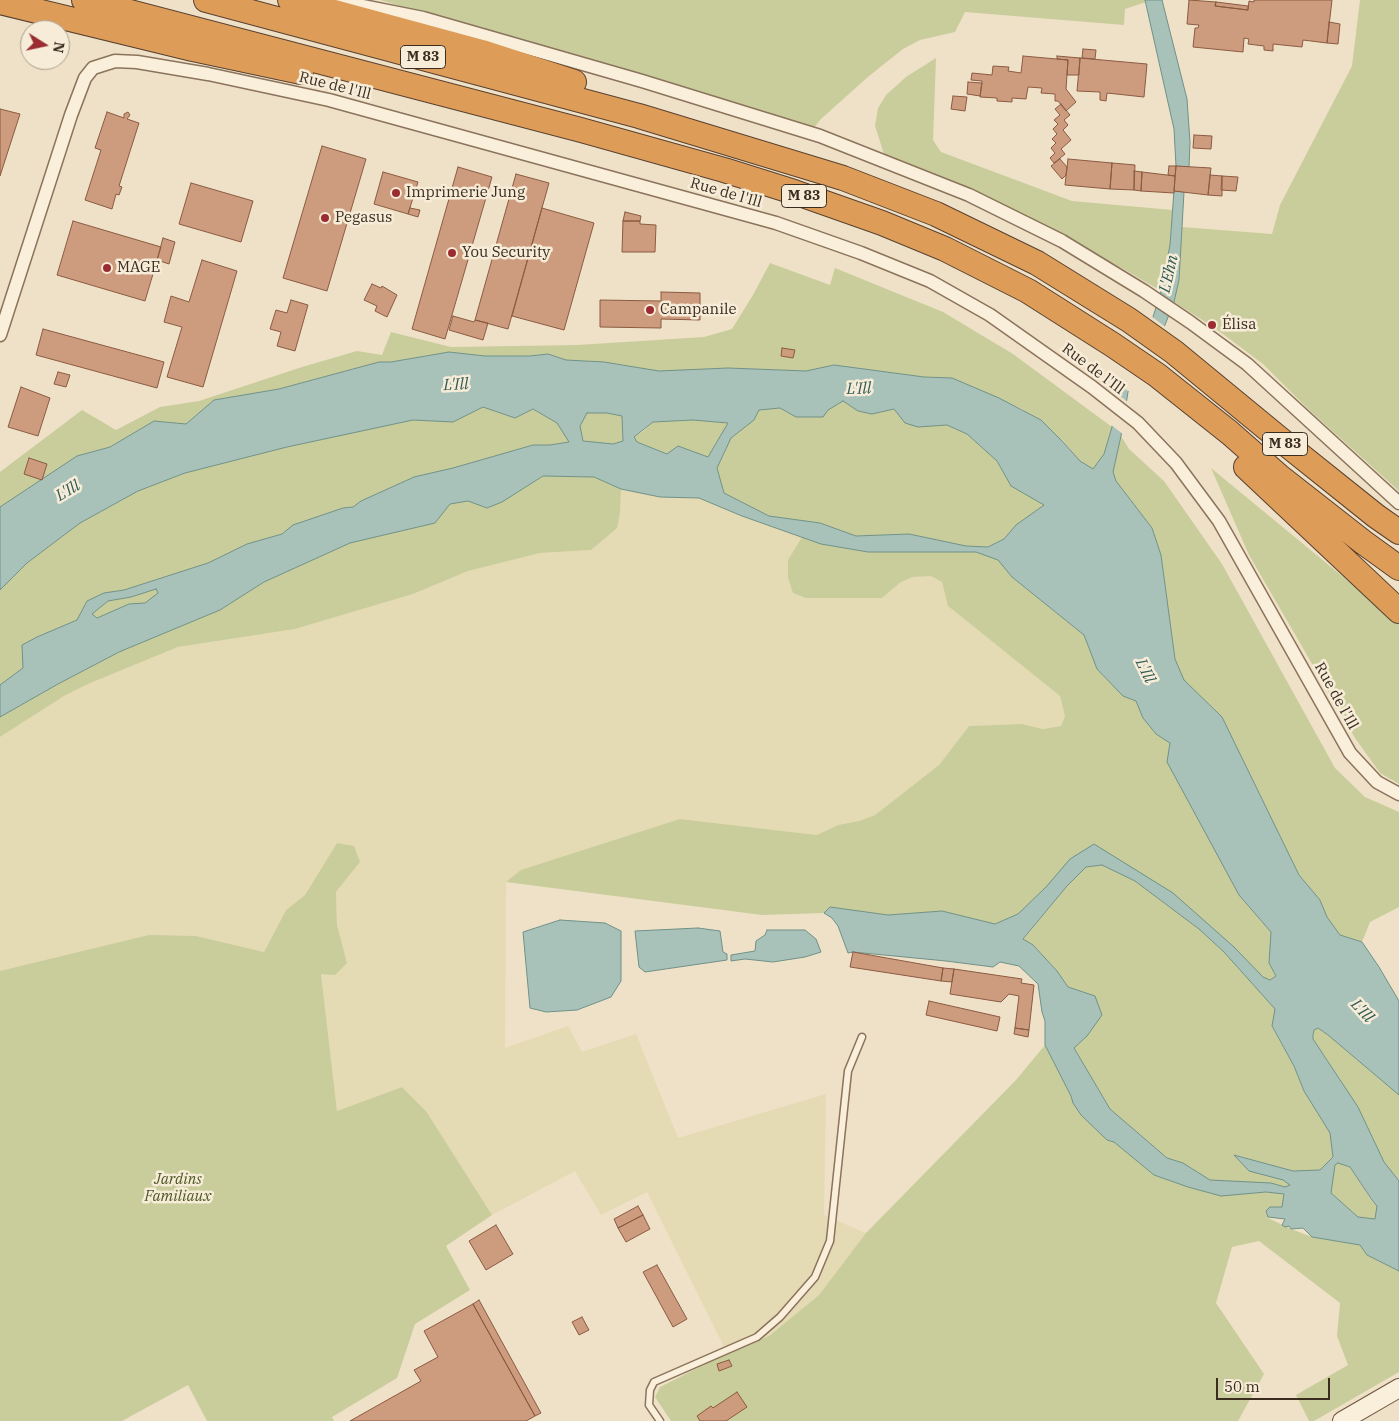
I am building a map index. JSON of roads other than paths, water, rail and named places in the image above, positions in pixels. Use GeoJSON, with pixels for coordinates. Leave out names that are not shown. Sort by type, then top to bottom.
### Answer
{"type":"FeatureCollection","features":[{"type":"Feature","properties":{"kind":"highway","name":"M 83"},"geometry":{"type":"LineString","coordinates":[[84,0],[724,170],[882,223],[945,249],[1028,291],[1157,375],[1362,542],[1399,568]]}},
{"type":"Feature","properties":{"kind":"highway","name":"M 83"},"geometry":{"type":"LineString","coordinates":[[206,0],[639,116],[843,178],[936,214],[1037,263],[1128,320],[1174,352],[1280,440],[1399,532]]}},
{"type":"Feature","properties":{"kind":"highway"},"geometry":{"type":"LineString","coordinates":[[290,0],[482,52],[586,86],[624,99],[639,116]]}},
{"type":"Feature","properties":{"kind":"highway"},"geometry":{"type":"LineString","coordinates":[[7,5],[193,49],[329,78],[438,106],[473,102]]}},
{"type":"Feature","properties":{"kind":"highway"},"geometry":{"type":"LineString","coordinates":[[1230,433],[1245,466],[1399,611]]}},
{"type":"Feature","properties":{"kind":"main road"},"geometry":{"type":"LineString","coordinates":[[1342,1421],[1399,1388]]}},
{"type":"Feature","properties":{"kind":"street"},"geometry":{"type":"LineString","coordinates":[[333,0],[423,18],[642,81],[820,136],[969,195],[1062,241],[1190,322],[1247,364],[1399,503]]}},
{"type":"Feature","properties":{"kind":"street","name":"Rue de l'Ill"},"geometry":{"type":"LineString","coordinates":[[0,335],[85,78],[93,68],[115,61],[208,74],[329,100],[776,223],[861,253],[930,281],[990,314],[1092,387],[1138,423],[1176,463],[1219,521],[1350,753],[1377,782],[1399,794]]}},
{"type":"Feature","properties":{"kind":"lane"},"geometry":{"type":"LineString","coordinates":[[660,1421],[649,1405],[650,1390],[654,1382],[757,1337],[780,1317],[816,1277],[830,1241],[848,1070],[862,1037]]}},
{"type":"Feature","properties":{"kind":"water"},"geometry":{"type":"Polygon","coordinates":[[[1145,0],[1162,0],[1187,99],[1190,142],[1189,167],[1176,166],[1174,129],[1145,0]]]}},
{"type":"Feature","properties":{"kind":"water"},"geometry":{"type":"Polygon","coordinates":[[[1174,191],[1184,192],[1179,280],[1174,302],[1165,325],[1128,392],[1113,472],[1116,481],[1152,528],[1161,555],[1175,659],[1184,680],[1222,717],[1299,875],[1320,900],[1327,917],[1340,935],[1362,942],[1399,1001],[1399,1095],[1318,1028],[1314,1030],[1313,1039],[1358,1107],[1384,1162],[1399,1181],[1399,1271],[1367,1255],[1360,1245],[1312,1237],[1303,1228],[1291,1229],[1289,1226],[1285,1227],[1282,1225],[1285,1219],[1268,1217],[1266,1211],[1270,1207],[1282,1207],[1284,1194],[1266,1192],[1221,1196],[1188,1187],[1154,1175],[1114,1142],[1107,1140],[1081,1115],[1073,1103],[1045,1045],[1045,1021],[1038,984],[1019,966],[1000,962],[993,967],[848,953],[838,926],[832,918],[824,913],[830,907],[888,915],[942,911],[995,924],[1018,914],[1046,887],[1070,859],[1094,844],[1173,893],[1234,947],[1263,977],[1270,980],[1276,976],[1269,963],[1271,932],[1239,895],[1167,762],[1170,743],[1156,734],[1143,718],[1136,701],[1123,696],[1097,669],[1084,635],[1012,577],[998,560],[976,552],[868,552],[821,544],[742,516],[699,498],[660,497],[621,489],[594,477],[543,476],[502,502],[487,508],[468,501],[450,504],[435,523],[350,543],[264,582],[220,610],[119,652],[0,717],[0,685],[23,668],[22,645],[77,620],[87,601],[104,593],[124,590],[208,563],[247,544],[282,534],[293,525],[343,508],[353,507],[361,501],[414,477],[533,445],[569,442],[557,423],[533,409],[515,418],[483,407],[453,422],[413,420],[287,447],[185,473],[138,491],[80,523],[27,563],[0,590],[0,507],[77,456],[110,447],[154,421],[186,424],[214,400],[279,389],[379,362],[391,362],[449,352],[485,356],[548,354],[566,360],[604,362],[659,371],[728,368],[806,371],[834,365],[924,377],[952,378],[999,398],[1041,420],[1080,461],[1093,469],[1104,454],[1112,427],[1118,387],[1153,317],[1161,291],[1170,245],[1174,191]],[[843,401],[828,410],[823,417],[796,417],[780,408],[759,410],[754,420],[731,438],[717,468],[724,493],[769,516],[820,523],[856,536],[909,534],[966,546],[988,547],[1004,539],[1016,525],[1044,505],[1011,486],[997,461],[967,434],[947,425],[918,427],[905,423],[894,409],[872,414],[858,411],[843,401]],[[587,413],[580,426],[583,441],[613,444],[623,441],[622,416],[607,413],[587,413]],[[693,420],[653,422],[634,437],[637,442],[667,454],[678,446],[708,457],[728,423],[693,420]],[[156,589],[131,597],[108,601],[92,614],[97,618],[129,604],[145,603],[158,593],[156,589]],[[1102,865],[1086,867],[1067,886],[1023,939],[1033,945],[1057,971],[1068,987],[1095,996],[1102,1015],[1087,1036],[1074,1048],[1110,1109],[1167,1158],[1183,1163],[1210,1180],[1271,1183],[1285,1187],[1290,1185],[1283,1180],[1249,1171],[1234,1155],[1293,1171],[1320,1170],[1333,1157],[1330,1133],[1304,1091],[1294,1066],[1272,1026],[1275,1009],[1224,952],[1199,929],[1135,881],[1102,865]],[[1338,1163],[1335,1165],[1331,1193],[1358,1217],[1375,1219],[1377,1206],[1350,1167],[1338,1163]]]}},
{"type":"Feature","properties":{"kind":"water"},"geometry":{"type":"Polygon","coordinates":[[[560,920],[605,923],[621,931],[621,981],[611,997],[577,1010],[546,1012],[530,1008],[523,932],[560,920]]]}},
{"type":"Feature","properties":{"kind":"water"},"geometry":{"type":"Polygon","coordinates":[[[698,928],[720,931],[723,952],[727,954],[727,960],[645,972],[639,967],[635,931],[698,928]]]}},
{"type":"Feature","properties":{"kind":"water"},"geometry":{"type":"Polygon","coordinates":[[[767,930],[805,930],[816,939],[821,952],[805,957],[773,962],[745,959],[731,961],[731,955],[755,951],[756,941],[765,935],[767,930]]]}},
{"type":"Feature","properties":{"kind":"place","name":"Imprimerie Jung"},"geometry":{"type":"Point","coordinates":[396,193]}},
{"type":"Feature","properties":{"kind":"place","name":"Pegasus"},"geometry":{"type":"Point","coordinates":[325,218]}},
{"type":"Feature","properties":{"kind":"place","name":"You Security"},"geometry":{"type":"Point","coordinates":[452,253]}},
{"type":"Feature","properties":{"kind":"place","name":"MAGE"},"geometry":{"type":"Point","coordinates":[107,268]}},
{"type":"Feature","properties":{"kind":"place","name":"Campanile"},"geometry":{"type":"Point","coordinates":[650,310]}},
{"type":"Feature","properties":{"kind":"place","name":"Élisa"},"geometry":{"type":"Point","coordinates":[1212,325]}},
{"type":"Feature","properties":{"kind":"water label","name":"L'Ehn"},"geometry":{"type":"Point","coordinates":[1169,274]}},
{"type":"Feature","properties":{"kind":"water label","name":"L'Ill"},"geometry":{"type":"Point","coordinates":[456,385]}},
{"type":"Feature","properties":{"kind":"water label","name":"L'Ill"},"geometry":{"type":"Point","coordinates":[859,389]}},
{"type":"Feature","properties":{"kind":"water label","name":"L'Ill"},"geometry":{"type":"Point","coordinates":[68,491]}},
{"type":"Feature","properties":{"kind":"water label","name":"L'Ill"},"geometry":{"type":"Point","coordinates":[1145,671]}},
{"type":"Feature","properties":{"kind":"water label","name":"L'Ill"},"geometry":{"type":"Point","coordinates":[1362,1011]}},
{"type":"Feature","properties":{"kind":"park label","name":"Jardins Familiaux"},"geometry":{"type":"Point","coordinates":[178,1188]}}]}
